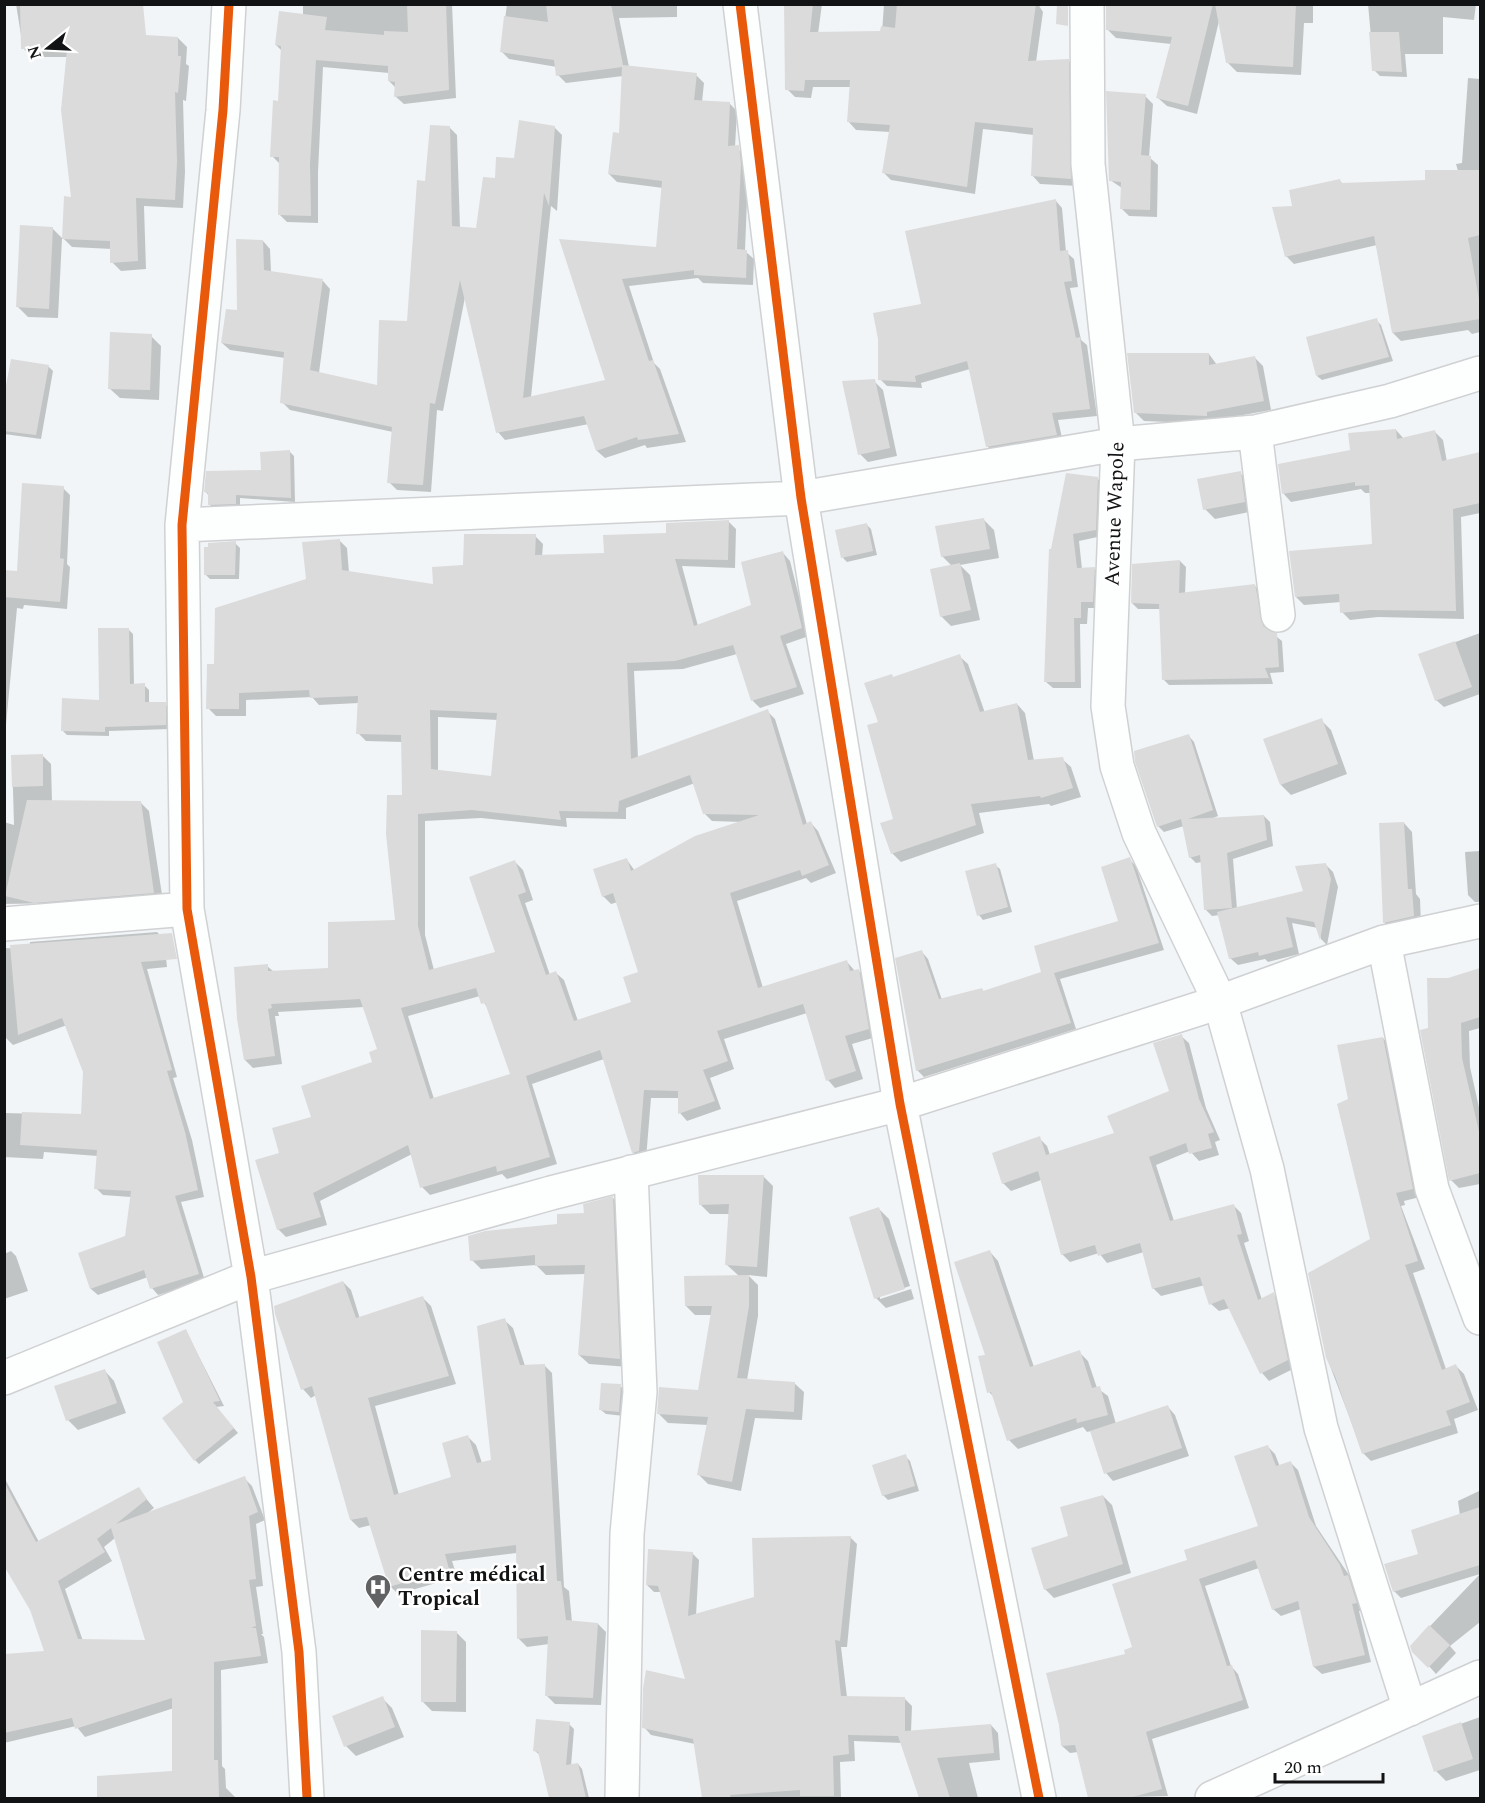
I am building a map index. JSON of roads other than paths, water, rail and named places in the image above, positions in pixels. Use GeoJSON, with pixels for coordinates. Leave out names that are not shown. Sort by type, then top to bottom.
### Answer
{"type":"FeatureCollection","features":[{"type":"Feature","properties":{"kind":"street"},"geometry":{"type":"LineString","coordinates":[[229,4],[223,110],[182,525],[187,909],[251,1277],[299,1652],[307,1798]]}},
{"type":"Feature","properties":{"kind":"street"},"geometry":{"type":"LineString","coordinates":[[740,4],[801,498],[900,1104],[1040,1798]]}},
{"type":"Feature","properties":{"kind":"street","name":"Avenue Wapole"},"geometry":{"type":"LineString","coordinates":[[1088,4],[1088,164],[1118,444],[1108,706],[1117,766],[1139,833],[1220,1002],[1267,1169],[1321,1428],[1410,1709]]}},
{"type":"Feature","properties":{"kind":"street"},"geometry":{"type":"LineString","coordinates":[[182,525],[801,498],[1118,444],[1255,432],[1390,401],[1480,373]]}},
{"type":"Feature","properties":{"kind":"street"},"geometry":{"type":"LineString","coordinates":[[1255,432],[1278,615]]}},
{"type":"Feature","properties":{"kind":"street"},"geometry":{"type":"LineString","coordinates":[[4,924],[187,909]]}},
{"type":"Feature","properties":{"kind":"street"},"geometry":{"type":"LineString","coordinates":[[4,1378],[251,1277],[631,1172],[900,1104],[1220,1002],[1384,942],[1480,921]]}},
{"type":"Feature","properties":{"kind":"street"},"geometry":{"type":"LineString","coordinates":[[1384,942],[1432,1189],[1480,1318]]}},
{"type":"Feature","properties":{"kind":"street"},"geometry":{"type":"LineString","coordinates":[[622,1798],[627,1534],[640,1392],[631,1172]]}},
{"type":"Feature","properties":{"kind":"street"},"geometry":{"type":"LineString","coordinates":[[1212,1798],[1480,1677]]}},
{"type":"Feature","properties":{"kind":"place","name":"Centre médical Tropical"},"geometry":{"type":"Point","coordinates":[378,1610]}}]}
